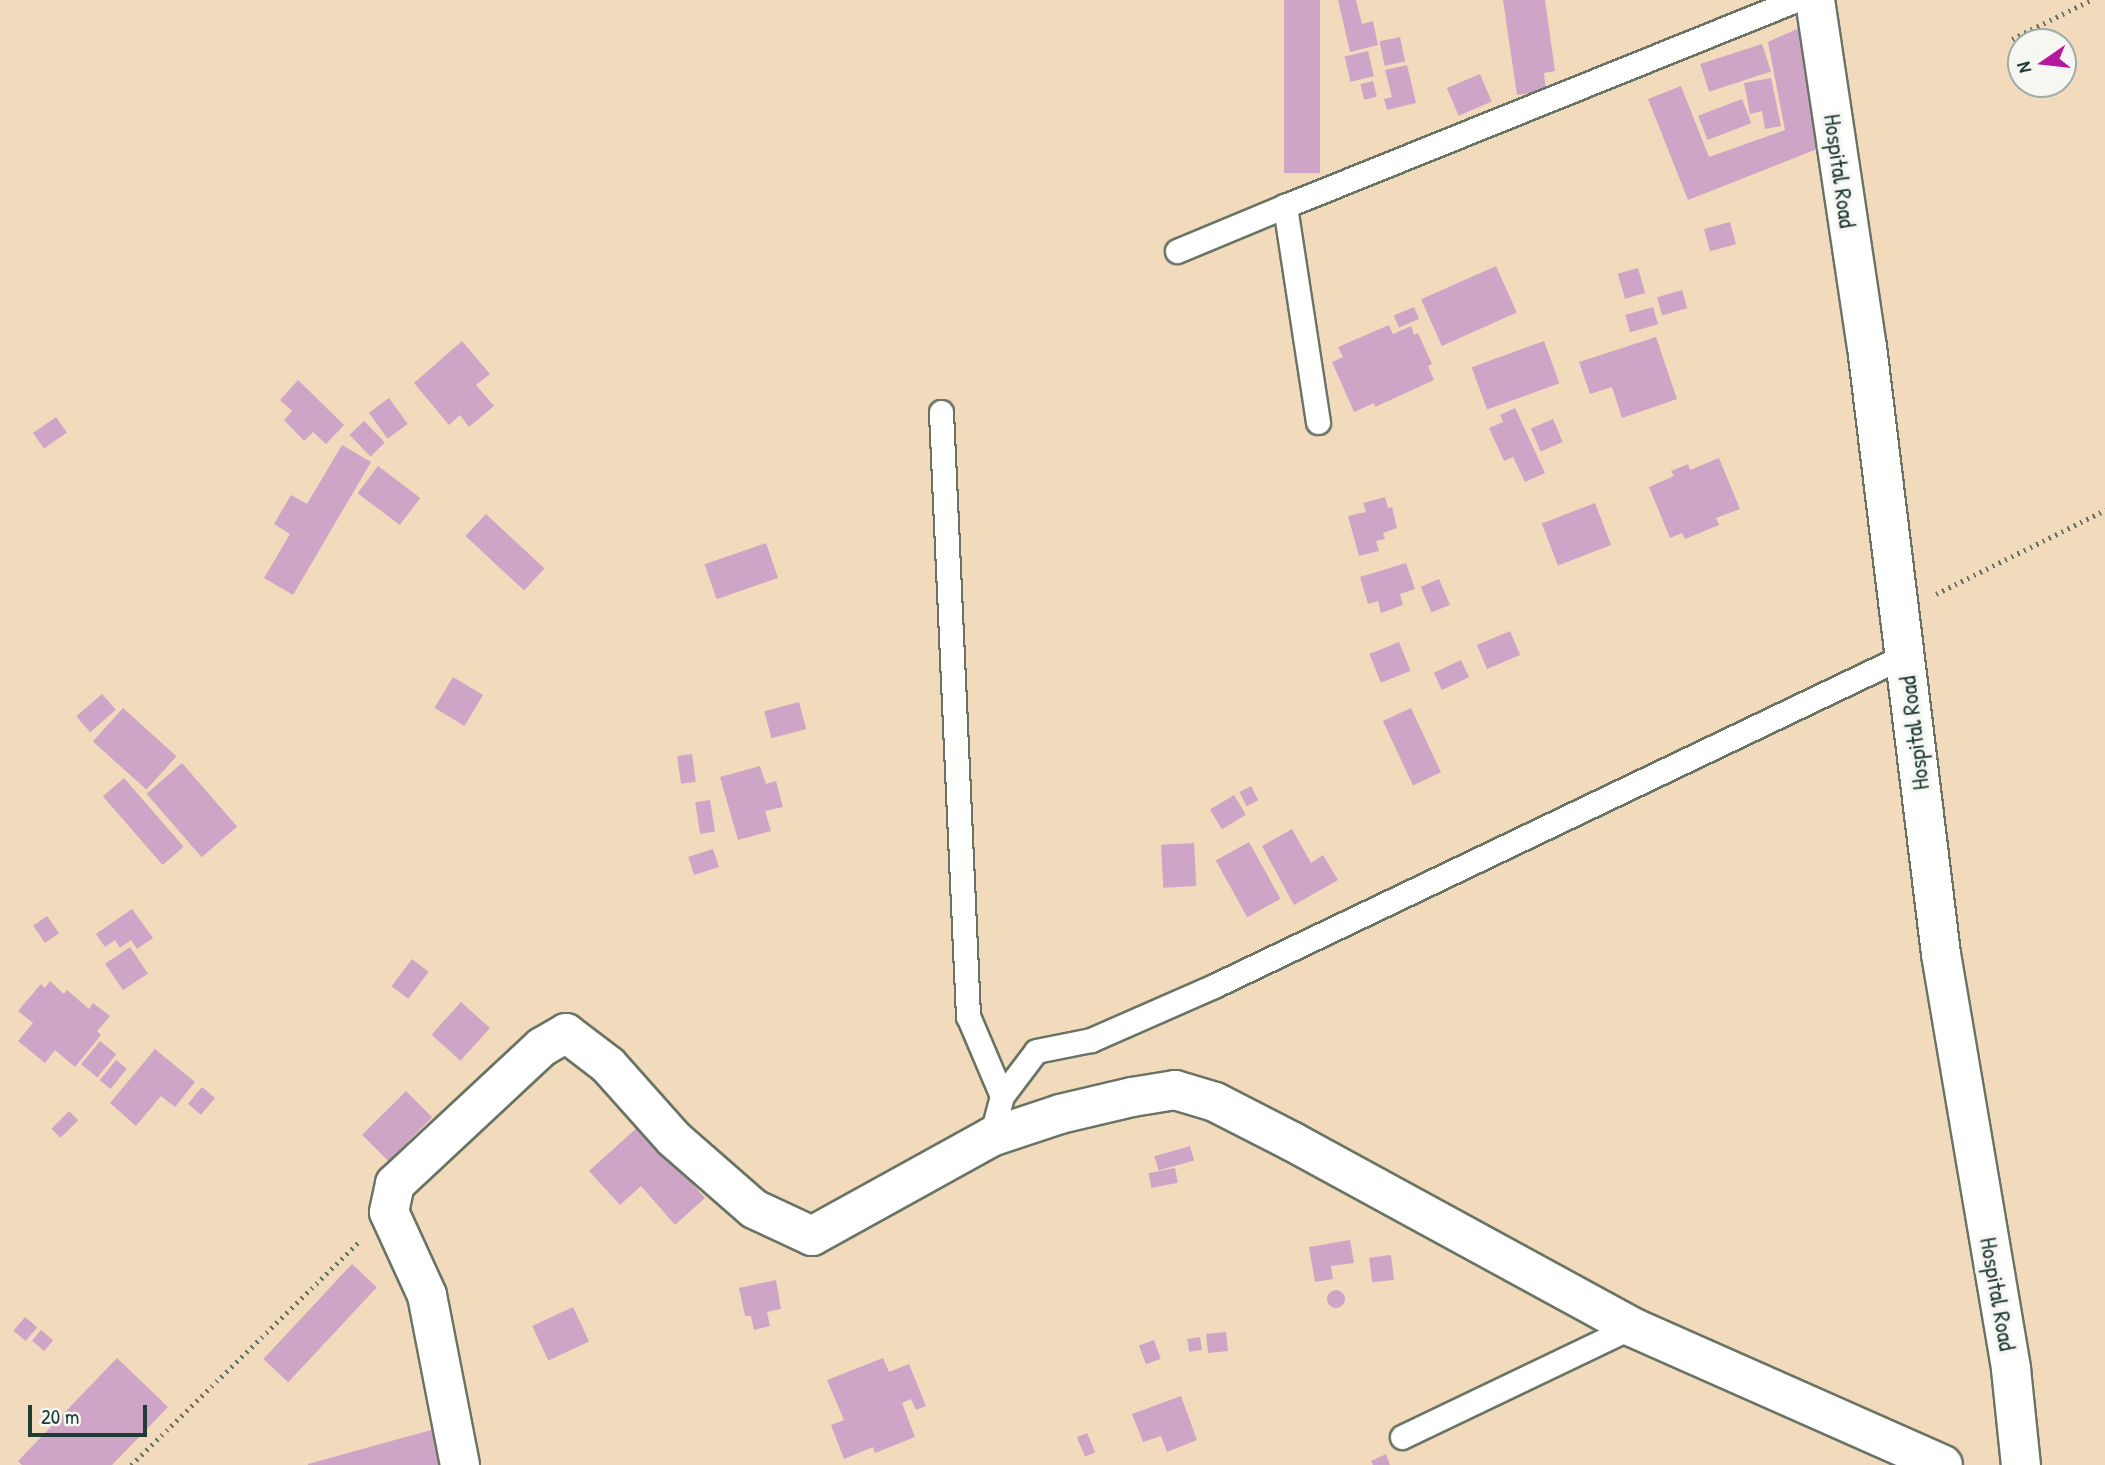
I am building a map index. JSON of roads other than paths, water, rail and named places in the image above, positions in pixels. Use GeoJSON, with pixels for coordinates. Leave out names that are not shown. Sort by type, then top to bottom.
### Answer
{"type":"FeatureCollection","features":[{"type":"Feature","properties":{"kind":"street","name":"Hospital Road"},"geometry":{"type":"LineString","coordinates":[[1815,0],[1867,347],[1941,954],[2011,1369],[2021,1465]]}},
{"type":"Feature","properties":{"kind":"street"},"geometry":{"type":"LineString","coordinates":[[460,1465],[427,1295],[389,1212],[396,1184],[542,1047],[566,1033],[608,1065],[674,1139],[754,1209],[812,1236],[991,1137],[1060,1114],[1175,1090],[1215,1102],[1632,1327],[1943,1465]]}},
{"type":"Feature","properties":{"kind":"lane"},"geometry":{"type":"LineString","coordinates":[[1177,251],[1796,0]]}},
{"type":"Feature","properties":{"kind":"lane"},"geometry":{"type":"LineString","coordinates":[[1284,206],[1318,422]]}},
{"type":"Feature","properties":{"kind":"lane"},"geometry":{"type":"LineString","coordinates":[[941,412],[968,1016],[1002,1096]]}},
{"type":"Feature","properties":{"kind":"lane"},"geometry":{"type":"LineString","coordinates":[[991,1137],[1002,1096],[1036,1051],[1091,1040],[1214,986],[1904,656]]}},
{"type":"Feature","properties":{"kind":"lane"},"geometry":{"type":"LineString","coordinates":[[1402,1437],[1632,1327]]}}]}
